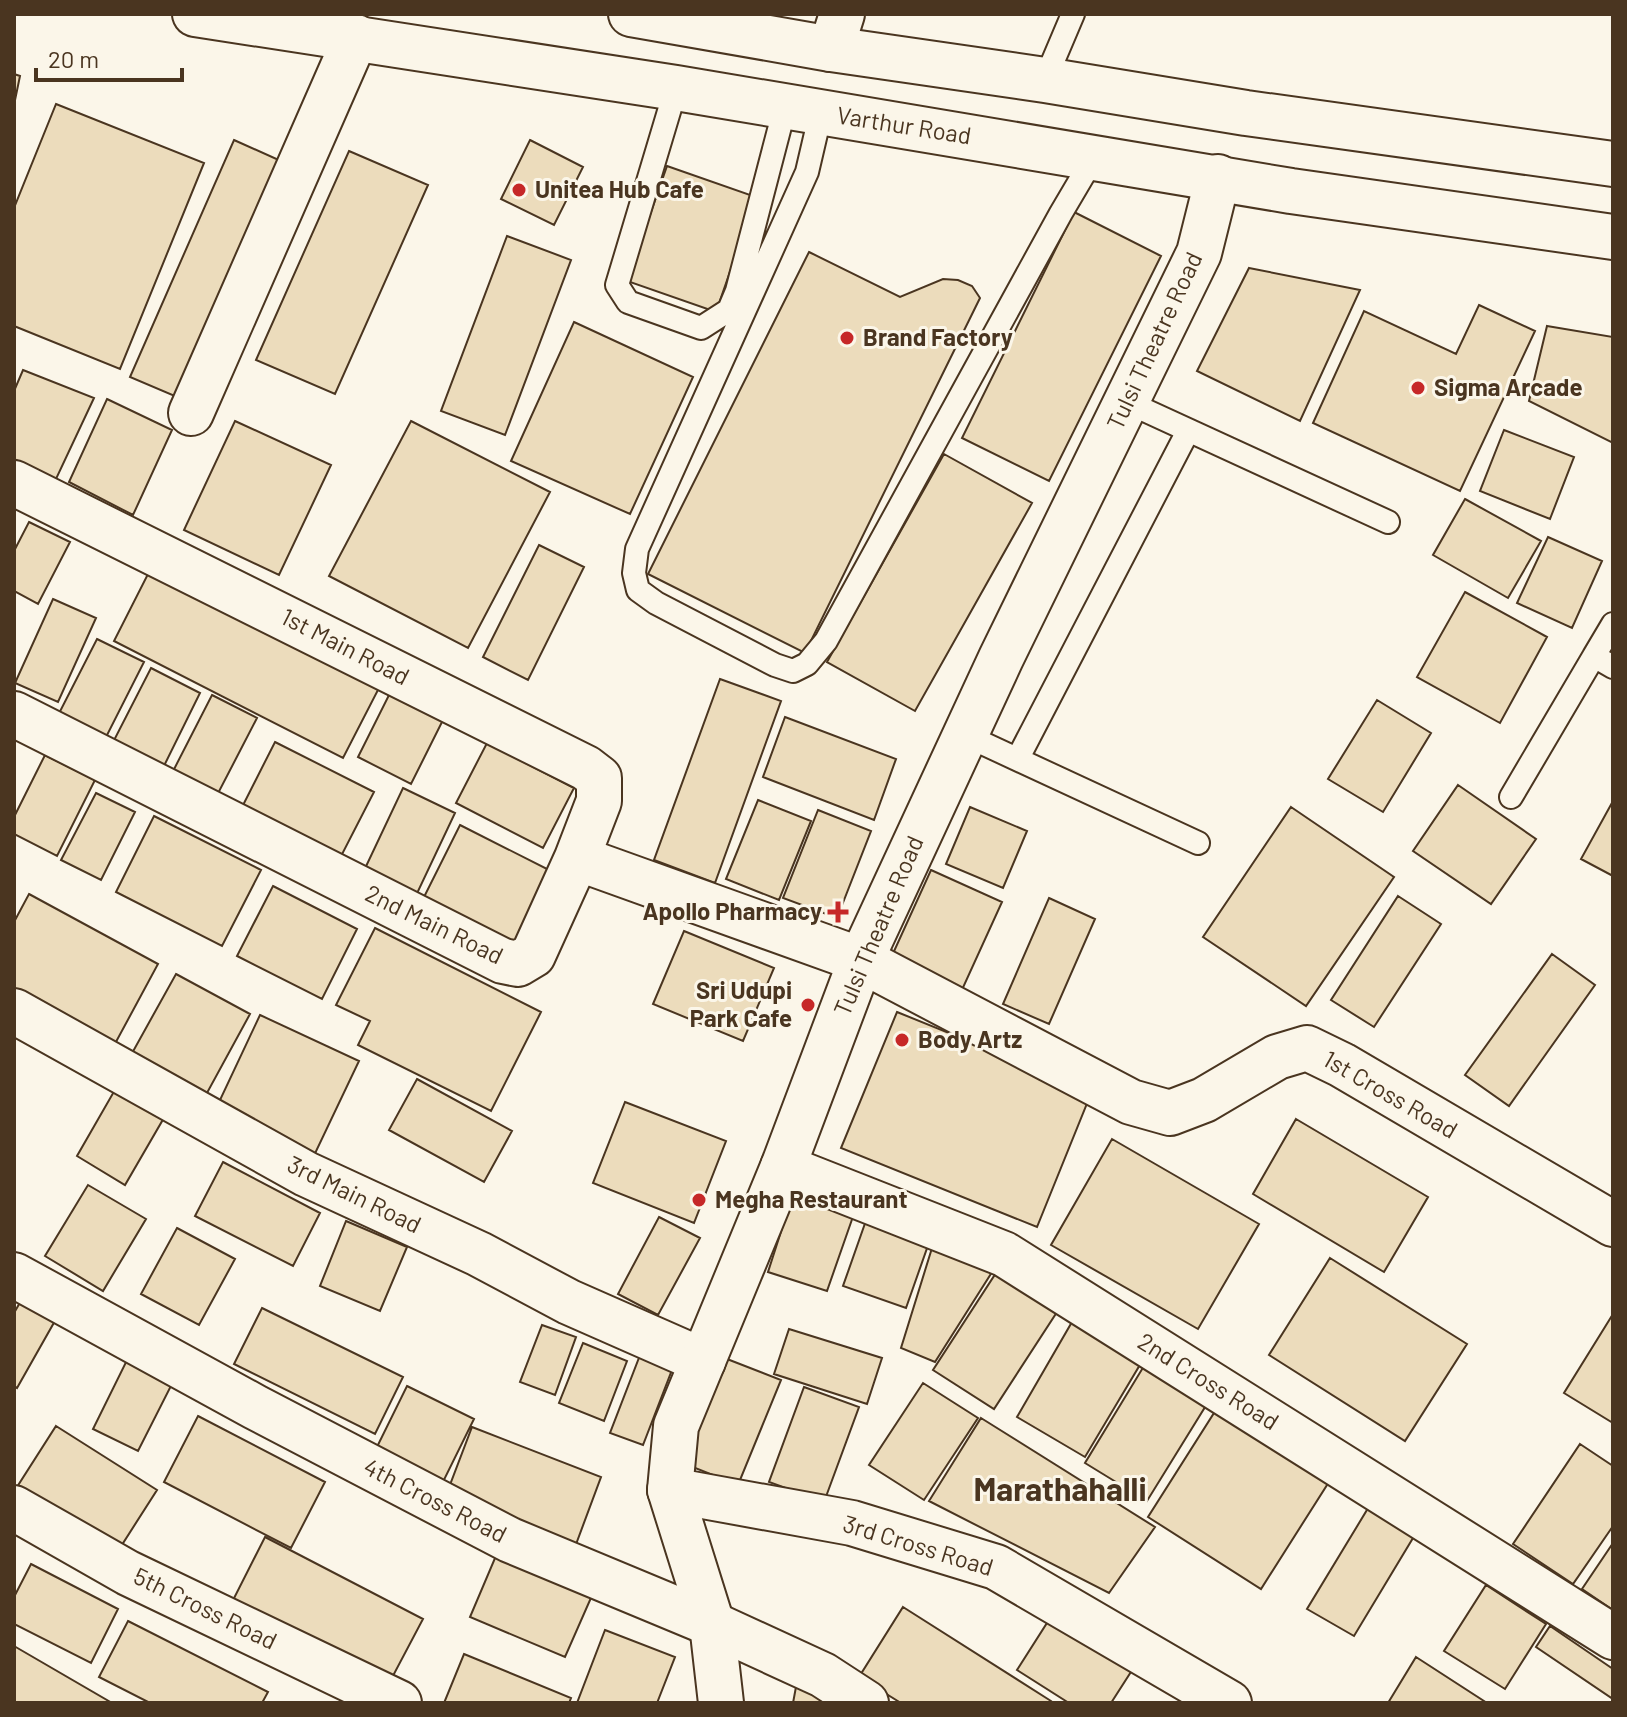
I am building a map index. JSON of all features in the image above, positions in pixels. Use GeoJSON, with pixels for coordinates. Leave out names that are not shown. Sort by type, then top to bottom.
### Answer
{"type":"FeatureCollection","features":[{"type":"Feature","properties":{"kind":"street","name":"Varthur Road"},"geometry":{"type":"LineString","coordinates":[[195,14],[676,88],[1291,191],[1613,237]]}},
{"type":"Feature","properties":{"kind":"street"},"geometry":{"type":"LineString","coordinates":[[631,14],[836,32],[1045,80],[1246,113],[1613,164]]}},
{"type":"Feature","properties":{"kind":"street"},"geometry":{"type":"LineString","coordinates":[[191,413],[356,37]]}},
{"type":"Feature","properties":{"kind":"street","name":"Tulsi Theatre Road"},"geometry":{"type":"LineString","coordinates":[[721,1703],[712,1624],[670,1490],[676,1426],[783,1167],[861,960],[1001,658],[1199,253],[1218,177]]}},
{"type":"Feature","properties":{"kind":"street","name":"1st Main Road"},"geometry":{"type":"LineString","coordinates":[[14,483],[586,768],[599,778],[599,801],[577,858]]}},
{"type":"Feature","properties":{"kind":"street","name":"2nd Main Road"},"geometry":{"type":"LineString","coordinates":[[14,714],[503,961],[518,964],[533,955],[577,858]]}},
{"type":"Feature","properties":{"kind":"street"},"geometry":{"type":"LineString","coordinates":[[577,858],[861,960]]}},
{"type":"Feature","properties":{"kind":"street","name":"1st Cross Road"},"geometry":{"type":"LineString","coordinates":[[861,960],[1131,1102],[1170,1113],[1204,1100],[1277,1057],[1307,1048],[1342,1065],[1613,1224]]}},
{"type":"Feature","properties":{"kind":"street","name":"3rd Main Road"},"geometry":{"type":"LineString","coordinates":[[14,1011],[306,1174],[479,1254],[569,1302],[703,1361]]}},
{"type":"Feature","properties":{"kind":"street","name":"2nd Cross Road"},"geometry":{"type":"LineString","coordinates":[[783,1167],[1004,1254],[1613,1637]]}},
{"type":"Feature","properties":{"kind":"street","name":"4th Cross Road"},"geometry":{"type":"LineString","coordinates":[[14,1275],[255,1407],[510,1540],[712,1624],[823,1675],[866,1703]]}},
{"type":"Feature","properties":{"kind":"street","name":"3rd Cross Road"},"geometry":{"type":"LineString","coordinates":[[670,1490],[852,1523],[996,1567],[1229,1703]]}},
{"type":"Feature","properties":{"kind":"street","name":"5th Cross Road"},"geometry":{"type":"LineString","coordinates":[[14,1508],[128,1573],[399,1703]]}},
{"type":"Feature","properties":{"kind":"lane"},"geometry":{"type":"LineString","coordinates":[[1045,80],[1073,14]]}},
{"type":"Feature","properties":{"kind":"lane"},"geometry":{"type":"LineString","coordinates":[[676,88],[617,285],[628,302],[701,328],[729,310],[803,110]]}},
{"type":"Feature","properties":{"kind":"lane"},"geometry":{"type":"LineString","coordinates":[[803,110],[807,172],[637,549],[634,573],[638,590],[656,603],[775,665],[793,671],[807,664],[826,641],[1094,157]]}},
{"type":"Feature","properties":{"kind":"lane"},"geometry":{"type":"LineString","coordinates":[[1127,402],[1388,522]]}},
{"type":"Feature","properties":{"kind":"lane"},"geometry":{"type":"LineString","coordinates":[[1018,758],[1188,431]]}},
{"type":"Feature","properties":{"kind":"lane"},"geometry":{"type":"LineString","coordinates":[[1511,797],[1604,662],[1613,624]]}},
{"type":"Feature","properties":{"kind":"lane"},"geometry":{"type":"LineString","coordinates":[[965,735],[1198,843]]}},
{"type":"Feature","properties":{"kind":"building"},"geometry":{"type":"Polygon","coordinates":[[[14,74],[20,76],[14,105],[14,74]]]}},
{"type":"Feature","properties":{"kind":"building"},"geometry":{"type":"Polygon","coordinates":[[[56,104],[204,163],[120,369],[14,326],[14,208],[56,104]]]}},
{"type":"Feature","properties":{"kind":"building"},"geometry":{"type":"Polygon","coordinates":[[[234,140],[281,161],[177,397],[130,377],[234,140]]]}},
{"type":"Feature","properties":{"kind":"building"},"geometry":{"type":"Polygon","coordinates":[[[530,140],[583,167],[554,225],[501,199],[530,140]]]}},
{"type":"Feature","properties":{"kind":"building"},"geometry":{"type":"Polygon","coordinates":[[[349,151],[428,185],[335,394],[256,360],[349,151]]]}},
{"type":"Feature","properties":{"kind":"building"},"geometry":{"type":"Polygon","coordinates":[[[667,166],[756,197],[716,312],[627,281],[667,166]]]}},
{"type":"Feature","properties":{"kind":"building"},"geometry":{"type":"Polygon","coordinates":[[[1074,212],[1161,256],[1049,481],[962,438],[1074,212]]]}},
{"type":"Feature","properties":{"kind":"building"},"geometry":{"type":"Polygon","coordinates":[[[507,236],[571,260],[505,435],[441,411],[507,236]]]}},
{"type":"Feature","properties":{"kind":"building"},"geometry":{"type":"Polygon","coordinates":[[[809,252],[900,297],[943,279],[958,280],[972,286],[980,298],[805,653],[648,574],[809,252]]]}},
{"type":"Feature","properties":{"kind":"building"},"geometry":{"type":"Polygon","coordinates":[[[1249,268],[1360,290],[1300,421],[1197,371],[1249,268]]]}},
{"type":"Feature","properties":{"kind":"building","name":"Sigma Arcade"},"geometry":{"type":"Polygon","coordinates":[[[1479,305],[1535,331],[1460,491],[1313,423],[1364,311],[1456,354],[1479,305]]]}},
{"type":"Feature","properties":{"kind":"building"},"geometry":{"type":"Polygon","coordinates":[[[574,322],[693,377],[630,514],[511,461],[574,322]]]}},
{"type":"Feature","properties":{"kind":"building"},"geometry":{"type":"Polygon","coordinates":[[[1547,326],[1613,337],[1613,443],[1529,401],[1547,326]]]}},
{"type":"Feature","properties":{"kind":"building"},"geometry":{"type":"Polygon","coordinates":[[[23,370],[94,398],[56,479],[14,459],[14,391],[23,370]]]}},
{"type":"Feature","properties":{"kind":"building"},"geometry":{"type":"Polygon","coordinates":[[[107,399],[172,430],[133,515],[69,482],[107,399]]]}},
{"type":"Feature","properties":{"kind":"building"},"geometry":{"type":"Polygon","coordinates":[[[235,421],[331,465],[279,575],[184,530],[235,421]]]}},
{"type":"Feature","properties":{"kind":"building"},"geometry":{"type":"Polygon","coordinates":[[[411,421],[550,492],[468,648],[329,576],[411,421]]]}},
{"type":"Feature","properties":{"kind":"building"},"geometry":{"type":"Polygon","coordinates":[[[1504,430],[1574,457],[1550,519],[1480,491],[1504,430]]]}},
{"type":"Feature","properties":{"kind":"building"},"geometry":{"type":"Polygon","coordinates":[[[944,454],[1032,503],[915,711],[827,662],[944,454]]]}},
{"type":"Feature","properties":{"kind":"building"},"geometry":{"type":"Polygon","coordinates":[[[1465,499],[1541,541],[1508,598],[1433,555],[1465,499]]]}},
{"type":"Feature","properties":{"kind":"building"},"geometry":{"type":"Polygon","coordinates":[[[29,522],[70,542],[38,604],[14,591],[14,551],[29,522]]]}},
{"type":"Feature","properties":{"kind":"building"},"geometry":{"type":"Polygon","coordinates":[[[1548,537],[1602,561],[1572,628],[1517,603],[1548,537]]]}},
{"type":"Feature","properties":{"kind":"building"},"geometry":{"type":"Polygon","coordinates":[[[539,545],[584,567],[528,680],[483,657],[539,545]]]}},
{"type":"Feature","properties":{"kind":"building"},"geometry":{"type":"Polygon","coordinates":[[[149,572],[379,688],[343,758],[114,641],[149,572]]]}},
{"type":"Feature","properties":{"kind":"building"},"geometry":{"type":"Polygon","coordinates":[[[1465,592],[1547,637],[1500,723],[1417,677],[1465,592]]]}},
{"type":"Feature","properties":{"kind":"building"},"geometry":{"type":"Polygon","coordinates":[[[53,599],[96,618],[58,702],[15,683],[53,599]]]}},
{"type":"Feature","properties":{"kind":"building"},"geometry":{"type":"Polygon","coordinates":[[[97,639],[144,662],[99,751],[52,727],[97,639]]]}},
{"type":"Feature","properties":{"kind":"building"},"geometry":{"type":"Polygon","coordinates":[[[151,668],[200,693],[159,776],[109,750],[151,668]]]}},
{"type":"Feature","properties":{"kind":"building"},"geometry":{"type":"Polygon","coordinates":[[[720,679],[781,701],[715,883],[654,860],[720,679]]]}},
{"type":"Feature","properties":{"kind":"building"},"geometry":{"type":"Polygon","coordinates":[[[394,685],[447,712],[411,784],[358,757],[394,685]]]}},
{"type":"Feature","properties":{"kind":"building"},"geometry":{"type":"Polygon","coordinates":[[[212,695],[257,718],[213,803],[168,781],[212,695]]]}},
{"type":"Feature","properties":{"kind":"building"},"geometry":{"type":"Polygon","coordinates":[[[1377,700],[1431,733],[1383,812],[1328,779],[1377,700]]]}},
{"type":"Feature","properties":{"kind":"building"},"geometry":{"type":"Polygon","coordinates":[[[785,717],[896,759],[874,820],[763,777],[785,717]]]}},
{"type":"Feature","properties":{"kind":"building"},"geometry":{"type":"Polygon","coordinates":[[[275,742],[374,792],[336,866],[237,817],[275,742]]]}},
{"type":"Feature","properties":{"kind":"building"},"geometry":{"type":"Polygon","coordinates":[[[487,743],[574,788],[543,848],[456,803],[487,743]]]}},
{"type":"Feature","properties":{"kind":"building"},"geometry":{"type":"Polygon","coordinates":[[[45,755],[95,780],[57,856],[14,834],[14,817],[45,755]]]}},
{"type":"Feature","properties":{"kind":"building"},"geometry":{"type":"Polygon","coordinates":[[[1458,785],[1536,839],[1491,904],[1413,851],[1458,785]]]}},
{"type":"Feature","properties":{"kind":"building"},"geometry":{"type":"Polygon","coordinates":[[[403,788],[455,813],[412,904],[360,879],[403,788]]]}},
{"type":"Feature","properties":{"kind":"building"},"geometry":{"type":"Polygon","coordinates":[[[96,793],[135,812],[101,880],[61,860],[96,793]]]}},
{"type":"Feature","properties":{"kind":"building"},"geometry":{"type":"Polygon","coordinates":[[[758,800],[811,821],[779,900],[726,879],[758,800]]]}},
{"type":"Feature","properties":{"kind":"building"},"geometry":{"type":"Polygon","coordinates":[[[1613,801],[1613,876],[1581,859],[1613,801]]]}},
{"type":"Feature","properties":{"kind":"building"},"geometry":{"type":"Polygon","coordinates":[[[970,807],[1027,831],[1003,888],[946,864],[970,807]]]}},
{"type":"Feature","properties":{"kind":"building"},"geometry":{"type":"Polygon","coordinates":[[[1291,807],[1394,877],[1306,1006],[1203,937],[1291,807]]]}},
{"type":"Feature","properties":{"kind":"building"},"geometry":{"type":"Polygon","coordinates":[[[818,810],[871,831],[837,918],[783,898],[818,810]]]}},
{"type":"Feature","properties":{"kind":"building"},"geometry":{"type":"Polygon","coordinates":[[[154,816],[261,870],[222,946],[116,892],[154,816]]]}},
{"type":"Feature","properties":{"kind":"building"},"geometry":{"type":"Polygon","coordinates":[[[460,825],[555,873],[513,956],[418,909],[460,825]]]}},
{"type":"Feature","properties":{"kind":"building"},"geometry":{"type":"Polygon","coordinates":[[[931,870],[1002,902],[961,992],[890,960],[931,870]]]}},
{"type":"Feature","properties":{"kind":"building"},"geometry":{"type":"Polygon","coordinates":[[[273,886],[357,929],[322,999],[237,956],[273,886]]]}},
{"type":"Feature","properties":{"kind":"building"},"geometry":{"type":"Polygon","coordinates":[[[29,894],[158,964],[110,1053],[14,1002],[14,922],[29,894]]]}},
{"type":"Feature","properties":{"kind":"building"},"geometry":{"type":"Polygon","coordinates":[[[1398,896],[1441,924],[1374,1027],[1331,1000],[1398,896]]]}},
{"type":"Feature","properties":{"kind":"building"},"geometry":{"type":"Polygon","coordinates":[[[1049,898],[1095,919],[1049,1024],[1003,1004],[1049,898]]]}},
{"type":"Feature","properties":{"kind":"building"},"geometry":{"type":"Polygon","coordinates":[[[375,928],[541,1012],[491,1111],[358,1045],[370,1021],[336,1005],[375,928]]]}},
{"type":"Feature","properties":{"kind":"building"},"geometry":{"type":"Polygon","coordinates":[[[684,931],[774,968],[743,1041],[653,1004],[684,931]]]}},
{"type":"Feature","properties":{"kind":"building"},"geometry":{"type":"Polygon","coordinates":[[[1552,954],[1595,985],[1509,1106],[1465,1075],[1552,954]]]}},
{"type":"Feature","properties":{"kind":"building"},"geometry":{"type":"Polygon","coordinates":[[[176,974],[250,1014],[201,1104],[126,1064],[176,974]]]}},
{"type":"Feature","properties":{"kind":"building"},"geometry":{"type":"Polygon","coordinates":[[[897,1012],[1092,1091],[1037,1227],[841,1148],[897,1012]]]}},
{"type":"Feature","properties":{"kind":"building"},"geometry":{"type":"Polygon","coordinates":[[[260,1015],[359,1061],[310,1164],[212,1117],[260,1015]]]}},
{"type":"Feature","properties":{"kind":"building"},"geometry":{"type":"Polygon","coordinates":[[[417,1079],[512,1131],[484,1182],[389,1130],[417,1079]]]}},
{"type":"Feature","properties":{"kind":"building"},"geometry":{"type":"Polygon","coordinates":[[[116,1088],[165,1116],[125,1185],[77,1156],[116,1088]]]}},
{"type":"Feature","properties":{"kind":"building"},"geometry":{"type":"Polygon","coordinates":[[[625,1102],[726,1141],[694,1223],[593,1183],[625,1102]]]}},
{"type":"Feature","properties":{"kind":"building"},"geometry":{"type":"Polygon","coordinates":[[[1296,1119],[1428,1197],[1384,1272],[1253,1194],[1296,1119]]]}},
{"type":"Feature","properties":{"kind":"building"},"geometry":{"type":"Polygon","coordinates":[[[1112,1139],[1259,1224],[1198,1329],[1051,1245],[1112,1139]]]}},
{"type":"Feature","properties":{"kind":"building"},"geometry":{"type":"Polygon","coordinates":[[[223,1162],[320,1213],[293,1266],[195,1216],[223,1162]]]}},
{"type":"Feature","properties":{"kind":"building"},"geometry":{"type":"Polygon","coordinates":[[[88,1185],[146,1219],[103,1291],[45,1256],[88,1185]]]}},
{"type":"Feature","properties":{"kind":"building"},"geometry":{"type":"Polygon","coordinates":[[[795,1188],[856,1208],[827,1291],[768,1272],[795,1188]]]}},
{"type":"Feature","properties":{"kind":"building"},"geometry":{"type":"Polygon","coordinates":[[[869,1212],[932,1234],[906,1308],[843,1286],[869,1212]]]}},
{"type":"Feature","properties":{"kind":"building"},"geometry":{"type":"Polygon","coordinates":[[[659,1217],[700,1238],[658,1315],[618,1294],[659,1217]]]}},
{"type":"Feature","properties":{"kind":"building"},"geometry":{"type":"Polygon","coordinates":[[[346,1221],[407,1247],[380,1311],[320,1286],[346,1221]]]}},
{"type":"Feature","properties":{"kind":"building"},"geometry":{"type":"Polygon","coordinates":[[[177,1228],[235,1259],[199,1325],[141,1294],[177,1228]]]}},
{"type":"Feature","properties":{"kind":"building"},"geometry":{"type":"Polygon","coordinates":[[[932,1248],[994,1269],[935,1362],[901,1348],[932,1248]]]}},
{"type":"Feature","properties":{"kind":"building"},"geometry":{"type":"Polygon","coordinates":[[[1330,1258],[1467,1344],[1405,1441],[1269,1355],[1330,1258]]]}},
{"type":"Feature","properties":{"kind":"building"},"geometry":{"type":"Polygon","coordinates":[[[996,1273],[1057,1312],[994,1409],[933,1370],[996,1273]]]}},
{"type":"Feature","properties":{"kind":"building"},"geometry":{"type":"Polygon","coordinates":[[[22,1299],[56,1319],[17,1388],[14,1386],[14,1313],[22,1299]]]}},
{"type":"Feature","properties":{"kind":"building"},"geometry":{"type":"Polygon","coordinates":[[[262,1308],[403,1377],[375,1434],[234,1364],[262,1308]]]}},
{"type":"Feature","properties":{"kind":"building"},"geometry":{"type":"Polygon","coordinates":[[[1613,1314],[1613,1423],[1564,1393],[1613,1314]]]}},
{"type":"Feature","properties":{"kind":"building"},"geometry":{"type":"Polygon","coordinates":[[[1072,1322],[1141,1363],[1085,1457],[1017,1417],[1072,1322]]]}},
{"type":"Feature","properties":{"kind":"building"},"geometry":{"type":"Polygon","coordinates":[[[542,1325],[576,1337],[555,1395],[520,1382],[542,1325]]]}},
{"type":"Feature","properties":{"kind":"building"},"geometry":{"type":"Polygon","coordinates":[[[789,1329],[882,1358],[867,1404],[774,1374],[789,1329]]]}},
{"type":"Feature","properties":{"kind":"building"},"geometry":{"type":"Polygon","coordinates":[[[583,1343],[627,1361],[604,1421],[559,1403],[583,1343]]]}},
{"type":"Feature","properties":{"kind":"building"},"geometry":{"type":"Polygon","coordinates":[[[642,1350],[675,1362],[643,1445],[610,1433],[642,1350]]]}},
{"type":"Feature","properties":{"kind":"building"},"geometry":{"type":"Polygon","coordinates":[[[131,1352],[177,1374],[138,1451],[93,1429],[131,1352]]]}},
{"type":"Feature","properties":{"kind":"building"},"geometry":{"type":"Polygon","coordinates":[[[727,1359],[781,1380],[738,1485],[685,1464],[727,1359]]]}},
{"type":"Feature","properties":{"kind":"building"},"geometry":{"type":"Polygon","coordinates":[[[1147,1361],[1210,1399],[1147,1501],[1085,1463],[1147,1361]]]}},
{"type":"Feature","properties":{"kind":"building"},"geometry":{"type":"Polygon","coordinates":[[[923,1383],[978,1418],[924,1500],[869,1465],[923,1383]]]}},
{"type":"Feature","properties":{"kind":"building"},"geometry":{"type":"Polygon","coordinates":[[[407,1386],[474,1419],[438,1492],[371,1459],[407,1386]]]}},
{"type":"Feature","properties":{"kind":"building"},"geometry":{"type":"Polygon","coordinates":[[[804,1387],[859,1407],[824,1502],[769,1482],[804,1387]]]}},
{"type":"Feature","properties":{"kind":"building"},"geometry":{"type":"Polygon","coordinates":[[[1221,1402],[1334,1474],[1261,1589],[1148,1517],[1221,1402]]]}},
{"type":"Feature","properties":{"kind":"building"},"geometry":{"type":"Polygon","coordinates":[[[198,1416],[325,1482],[291,1548],[164,1482],[198,1416]]]}},
{"type":"Feature","properties":{"kind":"building"},"geometry":{"type":"Polygon","coordinates":[[[981,1418],[1155,1527],[1109,1593],[929,1501],[981,1418]]]}},
{"type":"Feature","properties":{"kind":"building"},"geometry":{"type":"Polygon","coordinates":[[[56,1426],[157,1490],[118,1551],[17,1487],[56,1426]]]}},
{"type":"Feature","properties":{"kind":"building"},"geometry":{"type":"Polygon","coordinates":[[[472,1427],[601,1477],[575,1547],[445,1498],[472,1427]]]}},
{"type":"Feature","properties":{"kind":"building"},"geometry":{"type":"Polygon","coordinates":[[[1580,1444],[1613,1466],[1613,1526],[1573,1584],[1513,1544],[1580,1444]]]}},
{"type":"Feature","properties":{"kind":"building"},"geometry":{"type":"Polygon","coordinates":[[[1373,1500],[1419,1528],[1354,1636],[1307,1609],[1373,1500]]]}},
{"type":"Feature","properties":{"kind":"building"},"geometry":{"type":"Polygon","coordinates":[[[265,1537],[423,1619],[385,1691],[228,1610],[265,1537]]]}},
{"type":"Feature","properties":{"kind":"building"},"geometry":{"type":"Polygon","coordinates":[[[1613,1543],[1613,1610],[1582,1589],[1613,1543]]]}},
{"type":"Feature","properties":{"kind":"building"},"geometry":{"type":"Polygon","coordinates":[[[498,1551],[594,1591],[565,1657],[470,1617],[498,1551]]]}},
{"type":"Feature","properties":{"kind":"building"},"geometry":{"type":"Polygon","coordinates":[[[31,1564],[118,1609],[91,1663],[14,1624],[14,1597],[31,1564]]]}},
{"type":"Feature","properties":{"kind":"building"},"geometry":{"type":"Polygon","coordinates":[[[1486,1585],[1546,1624],[1505,1689],[1444,1651],[1486,1585]]]}},
{"type":"Feature","properties":{"kind":"building"},"geometry":{"type":"Polygon","coordinates":[[[903,1607],[1050,1703],[901,1703],[859,1677],[903,1607]]]}},
{"type":"Feature","properties":{"kind":"building"},"geometry":{"type":"Polygon","coordinates":[[[1054,1612],[1136,1664],[1111,1703],[1069,1703],[1017,1670],[1054,1612]]]}},
{"type":"Feature","properties":{"kind":"building"},"geometry":{"type":"Polygon","coordinates":[[[128,1621],[268,1692],[262,1703],[150,1703],[99,1677],[128,1621]]]}},
{"type":"Feature","properties":{"kind":"building"},"geometry":{"type":"Polygon","coordinates":[[[1550,1626],[1613,1669],[1613,1699],[1536,1647],[1550,1626]]]}},
{"type":"Feature","properties":{"kind":"building"},"geometry":{"type":"Polygon","coordinates":[[[605,1630],[675,1657],[657,1703],[577,1703],[605,1630]]]}},
{"type":"Feature","properties":{"kind":"building"},"geometry":{"type":"Polygon","coordinates":[[[14,1646],[112,1703],[14,1703],[14,1646]]]}},
{"type":"Feature","properties":{"kind":"building"},"geometry":{"type":"Polygon","coordinates":[[[464,1654],[571,1698],[569,1703],[444,1703],[464,1654]]]}},
{"type":"Feature","properties":{"kind":"building"},"geometry":{"type":"Polygon","coordinates":[[[1416,1657],[1487,1703],[1388,1703],[1416,1657]]]}},
{"type":"Feature","properties":{"kind":"building"},"geometry":{"type":"Polygon","coordinates":[[[798,1676],[849,1703],[793,1703],[798,1676]]]}},
{"type":"Feature","properties":{"kind":"place","name":"Unitea Hub Cafe"},"geometry":{"type":"Point","coordinates":[519,190]}},
{"type":"Feature","properties":{"kind":"place","name":"Brand Factory"},"geometry":{"type":"Point","coordinates":[847,338]}},
{"type":"Feature","properties":{"kind":"place","name":"Sigma Arcade"},"geometry":{"type":"Point","coordinates":[1418,388]}},
{"type":"Feature","properties":{"kind":"place","name":"Apollo Pharmacy"},"geometry":{"type":"Point","coordinates":[838,912]}},
{"type":"Feature","properties":{"kind":"place","name":"Sri Udupi Park Cafe"},"geometry":{"type":"Point","coordinates":[808,1005]}},
{"type":"Feature","properties":{"kind":"place","name":"Body Artz"},"geometry":{"type":"Point","coordinates":[902,1040]}},
{"type":"Feature","properties":{"kind":"place","name":"Megha Restaurant"},"geometry":{"type":"Point","coordinates":[699,1200]}},
{"type":"Feature","properties":{"kind":"district","name":"Marathahalli"},"geometry":{"type":"Point","coordinates":[1060,1490]}}]}
